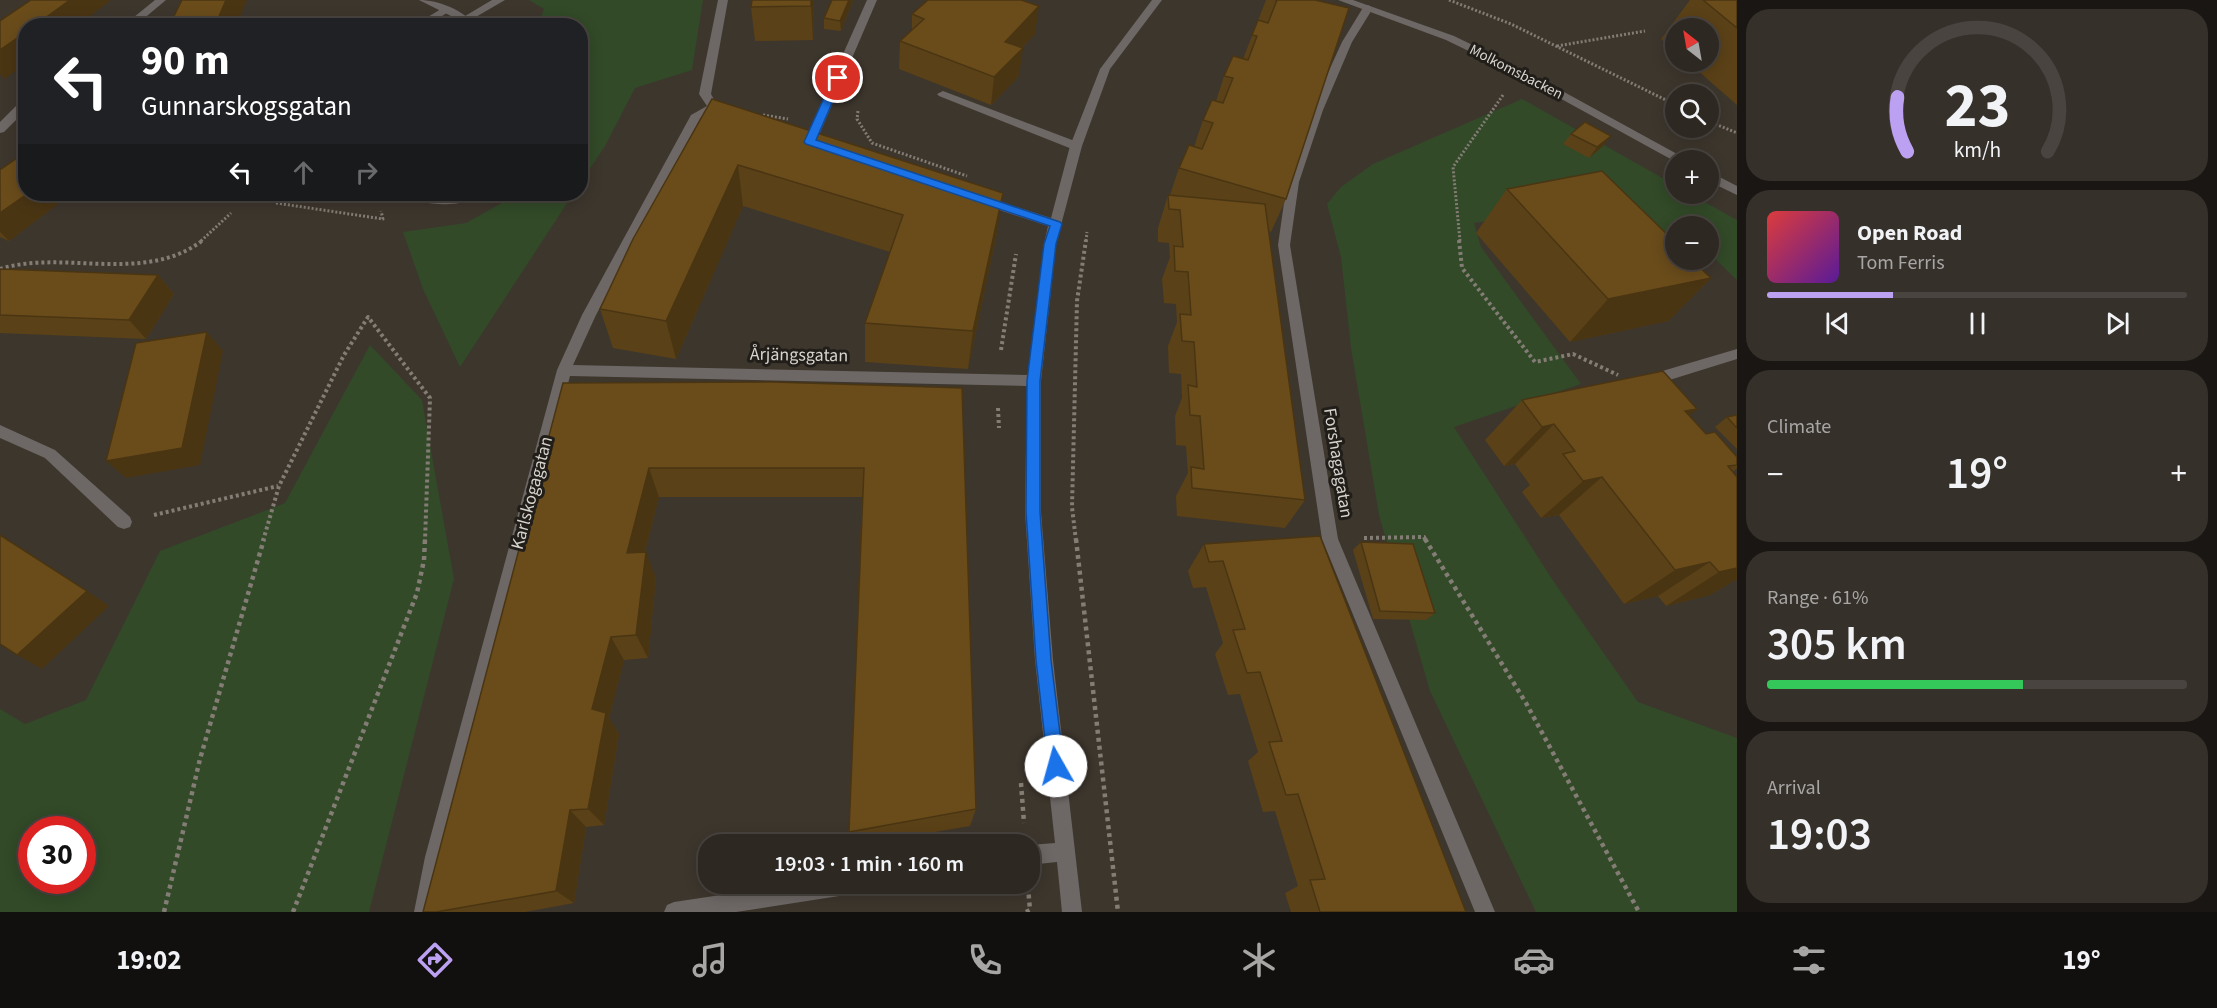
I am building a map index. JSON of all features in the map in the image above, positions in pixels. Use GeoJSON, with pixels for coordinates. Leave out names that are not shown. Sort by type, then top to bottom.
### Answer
{"type":"FeatureCollection","features":[{"type":"Feature","properties":{"kind":"street"},"geometry":{"type":"LineString","coordinates":[[138,18],[161,0]]}},
{"type":"Feature","properties":{"kind":"street"},"geometry":{"type":"LineString","coordinates":[[424,0],[461,18]]}},
{"type":"Feature","properties":{"kind":"street"},"geometry":{"type":"LineString","coordinates":[[474,18],[500,0]]}},
{"type":"Feature","properties":{"kind":"street"},"geometry":{"type":"LineString","coordinates":[[723,0],[705,94],[713,107],[728,115]]}},
{"type":"Feature","properties":{"kind":"street"},"geometry":{"type":"LineString","coordinates":[[810,142],[872,0]]}},
{"type":"Feature","properties":{"kind":"street"},"geometry":{"type":"LineString","coordinates":[[1072,912],[1044,660],[1035,534],[1034,381],[1050,244],[1076,146],[1105,69],[1157,0]]}},
{"type":"Feature","properties":{"kind":"street","name":"Molkomsbacken"},"geometry":{"type":"LineString","coordinates":[[1343,0],[1450,38],[1520,72],[1665,151]]}},
{"type":"Feature","properties":{"kind":"street","name":"Forshagagatan"},"geometry":{"type":"LineString","coordinates":[[1368,8],[1347,42],[1317,111],[1293,182],[1284,245],[1330,539],[1485,912]]}},
{"type":"Feature","properties":{"kind":"street"},"geometry":{"type":"LineString","coordinates":[[431,18],[446,9]]}},
{"type":"Feature","properties":{"kind":"street"},"geometry":{"type":"LineString","coordinates":[[943,94],[1076,146]]}},
{"type":"Feature","properties":{"kind":"street","name":"Karlskogagatan"},"geometry":{"type":"LineString","coordinates":[[424,912],[435,857],[564,370],[590,315],[697,115],[713,107]]}},
{"type":"Feature","properties":{"kind":"street"},"geometry":{"type":"LineString","coordinates":[[0,129],[18,111]]}},
{"type":"Feature","properties":{"kind":"street"},"geometry":{"type":"LineString","coordinates":[[1719,181],[1737,191]]}},
{"type":"Feature","properties":{"kind":"street"},"geometry":{"type":"LineString","coordinates":[[967,194],[1056,224]]}},
{"type":"Feature","properties":{"kind":"street"},"geometry":{"type":"LineString","coordinates":[[1640,388],[1737,354]]}},
{"type":"Feature","properties":{"kind":"street","name":"Årjängsgatan"},"geometry":{"type":"LineString","coordinates":[[564,370],[996,378],[1034,381]]}},
{"type":"Feature","properties":{"kind":"street"},"geometry":{"type":"LineString","coordinates":[[0,431],[50,454],[124,522]]}},
{"type":"Feature","properties":{"kind":"street"},"geometry":{"type":"LineString","coordinates":[[1040,854],[1066,851]]}},
{"type":"Feature","properties":{"kind":"street"},"geometry":{"type":"LineString","coordinates":[[674,912],[788,894]]}},
{"type":"Feature","properties":{"kind":"path"},"geometry":{"type":"LineString","coordinates":[[1449,0],[1511,24],[1665,100]]}},
{"type":"Feature","properties":{"kind":"path"},"geometry":{"type":"LineString","coordinates":[[1556,46],[1645,31]]}},
{"type":"Feature","properties":{"kind":"path"},"geometry":{"type":"LineString","coordinates":[[1520,72],[1453,167],[1462,268],[1535,362],[1573,354],[1640,388]]}},
{"type":"Feature","properties":{"kind":"path"},"geometry":{"type":"LineString","coordinates":[[858,107],[857,119],[872,143],[971,177]]}},
{"type":"Feature","properties":{"kind":"path"},"geometry":{"type":"LineString","coordinates":[[1719,126],[1737,133]]}},
{"type":"Feature","properties":{"kind":"path"},"geometry":{"type":"LineString","coordinates":[[0,269],[15,263],[88,264],[147,261],[185,252],[207,236],[244,201]]}},
{"type":"Feature","properties":{"kind":"path"},"geometry":{"type":"LineString","coordinates":[[271,202],[305,209],[383,219]]}},
{"type":"Feature","properties":{"kind":"path"},"geometry":{"type":"LineString","coordinates":[[996,378],[1023,213]]}},
{"type":"Feature","properties":{"kind":"path"},"geometry":{"type":"LineString","coordinates":[[1088,226],[1077,301],[1072,507],[1118,912]]}},
{"type":"Feature","properties":{"kind":"path"},"geometry":{"type":"LineString","coordinates":[[164,912],[200,759],[279,486],[344,355],[368,317],[430,398],[424,560],[417,593],[293,912]]}},
{"type":"Feature","properties":{"kind":"path"},"geometry":{"type":"LineString","coordinates":[[124,522],[279,486]]}},
{"type":"Feature","properties":{"kind":"path"},"geometry":{"type":"LineString","coordinates":[[1330,539],[1424,537],[1526,703],[1639,912]]}},
{"type":"Feature","properties":{"kind":"path"},"geometry":{"type":"LineString","coordinates":[[1028,894],[1029,911]]}},
{"type":"Feature","properties":{"kind":"green space"},"geometry":{"type":"Polygon","coordinates":[[[529,0],[703,0],[692,70],[635,88],[605,146],[588,172],[588,18],[541,18],[544,9],[529,0]]]}},
{"type":"Feature","properties":{"kind":"green space"},"geometry":{"type":"Polygon","coordinates":[[[1522,99],[1665,179],[1665,204],[1708,204],[1737,220],[1737,280],[1719,263],[1719,216],[1665,216],[1665,235],[1588,208],[1474,223],[1481,247],[1581,384],[1454,427],[1556,585],[1638,702],[1737,738],[1737,912],[1536,912],[1430,691],[1379,515],[1351,348],[1341,257],[1327,204],[1341,187],[1373,164],[1522,99]]]}},
{"type":"Feature","properties":{"kind":"green space"},"geometry":{"type":"Polygon","coordinates":[[[505,201],[568,201],[460,367],[423,289],[403,232],[466,223],[505,201]]]}},
{"type":"Feature","properties":{"kind":"green space"},"geometry":{"type":"Polygon","coordinates":[[[370,345],[422,400],[454,579],[369,912],[0,912],[0,709],[25,724],[86,700],[160,551],[285,503],[370,345]]]}},
{"type":"Feature","properties":{"kind":"building"},"geometry":{"type":"Polygon","coordinates":[[[31,0],[70,0],[45,18],[18,18],[18,38],[0,50],[0,21],[31,0]]]}},
{"type":"Feature","properties":{"kind":"building"},"geometry":{"type":"Polygon","coordinates":[[[182,0],[226,0],[218,18],[173,18],[182,0]]]}},
{"type":"Feature","properties":{"kind":"building"},"geometry":{"type":"Polygon","coordinates":[[[752,0],[811,0],[811,6],[751,7],[752,0]]]}},
{"type":"Feature","properties":{"kind":"building"},"geometry":{"type":"Polygon","coordinates":[[[832,0],[849,0],[840,21],[824,18],[832,0]]]}},
{"type":"Feature","properties":{"kind":"building"},"geometry":{"type":"Polygon","coordinates":[[[928,0],[1021,0],[1039,6],[1005,42],[1023,48],[994,77],[900,41],[924,19],[912,14],[928,0]]]}},
{"type":"Feature","properties":{"kind":"building"},"geometry":{"type":"Polygon","coordinates":[[[1277,0],[1315,0],[1349,8],[1286,199],[1179,168],[1189,145],[1202,149],[1213,123],[1203,120],[1212,100],[1223,103],[1233,78],[1224,76],[1233,56],[1248,60],[1257,36],[1252,35],[1258,20],[1268,23],[1277,0]]]}},
{"type":"Feature","properties":{"kind":"building"},"geometry":{"type":"Polygon","coordinates":[[[1703,0],[1737,0],[1737,28],[1703,0]]]}},
{"type":"Feature","properties":{"kind":"building"},"geometry":{"type":"Polygon","coordinates":[[[712,99],[1003,193],[973,331],[865,323],[903,215],[738,165],[666,321],[600,309],[633,239],[712,99]]]}},
{"type":"Feature","properties":{"kind":"building"},"geometry":{"type":"Polygon","coordinates":[[[1585,122],[1611,136],[1597,147],[1571,134],[1585,122]]]}},
{"type":"Feature","properties":{"kind":"building"},"geometry":{"type":"Polygon","coordinates":[[[18,158],[18,200],[0,213],[0,170],[18,158]]]}},
{"type":"Feature","properties":{"kind":"building"},"geometry":{"type":"Polygon","coordinates":[[[1602,171],[1665,232],[1665,270],[1703,270],[1711,278],[1608,299],[1507,189],[1602,171]]]}},
{"type":"Feature","properties":{"kind":"building"},"geometry":{"type":"Polygon","coordinates":[[[1168,195],[1265,204],[1305,500],[1192,488],[1191,467],[1204,469],[1200,416],[1190,415],[1188,385],[1197,387],[1194,342],[1182,341],[1180,314],[1191,315],[1188,272],[1175,271],[1174,246],[1183,247],[1180,210],[1169,209],[1168,195]]]}},
{"type":"Feature","properties":{"kind":"building"},"geometry":{"type":"Polygon","coordinates":[[[0,269],[158,275],[129,320],[0,315],[0,269]]]}},
{"type":"Feature","properties":{"kind":"building"},"geometry":{"type":"Polygon","coordinates":[[[207,332],[182,448],[106,461],[136,343],[207,332]]]}},
{"type":"Feature","properties":{"kind":"building"},"geometry":{"type":"Polygon","coordinates":[[[1663,371],[1697,409],[1685,411],[1706,434],[1715,432],[1737,457],[1737,465],[1728,466],[1737,477],[1737,568],[1719,572],[1710,562],[1675,570],[1602,477],[1583,481],[1563,454],[1575,451],[1554,424],[1542,427],[1522,400],[1663,371]]]}},
{"type":"Feature","properties":{"kind":"building"},"geometry":{"type":"Polygon","coordinates":[[[773,382],[962,388],[976,809],[849,832],[864,468],[649,468],[627,553],[646,552],[636,635],[611,637],[592,709],[606,713],[588,809],[570,810],[556,891],[436,912],[423,912],[563,383],[773,382]]]}},
{"type":"Feature","properties":{"kind":"building"},"geometry":{"type":"Polygon","coordinates":[[[1737,415],[1737,428],[1727,417],[1737,415]]]}},
{"type":"Feature","properties":{"kind":"building"},"geometry":{"type":"Polygon","coordinates":[[[0,535],[87,591],[17,655],[0,644],[0,535]]]}},
{"type":"Feature","properties":{"kind":"building"},"geometry":{"type":"Polygon","coordinates":[[[1320,536],[1466,912],[1320,912],[1310,880],[1325,879],[1298,794],[1286,795],[1269,742],[1282,741],[1260,672],[1247,673],[1233,630],[1245,629],[1223,561],[1209,562],[1204,544],[1320,536]]]}},
{"type":"Feature","properties":{"kind":"building"},"geometry":{"type":"Polygon","coordinates":[[[1361,542],[1413,544],[1435,613],[1380,611],[1361,542]]]}},
{"type":"Feature","properties":{"kind":"route"},"geometry":{"type":"LineString","coordinates":[[838,78],[810,142],[1056,224],[1050,244],[1034,381],[1033,512],[1044,660],[1056,766]]}}]}
